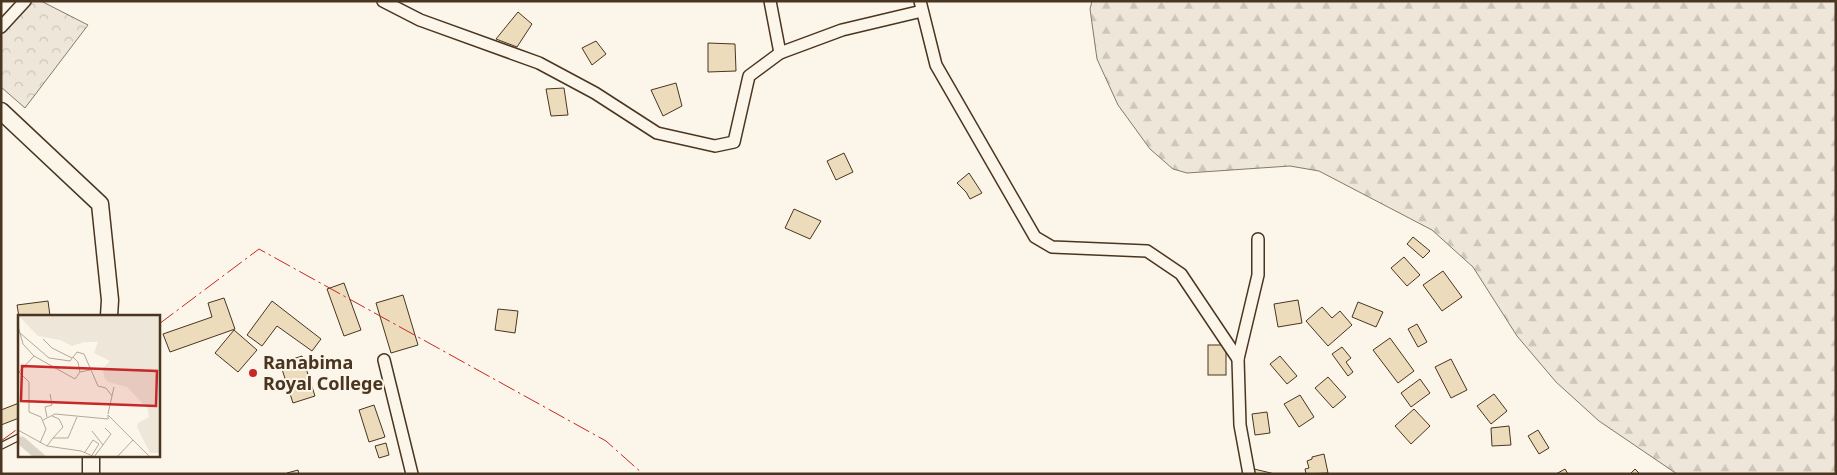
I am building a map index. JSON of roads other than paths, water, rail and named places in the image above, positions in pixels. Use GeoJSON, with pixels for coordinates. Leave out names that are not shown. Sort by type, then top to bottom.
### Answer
{"type":"FeatureCollection","features":[{"type":"Feature","properties":{"kind":"street"},"geometry":{"type":"LineString","coordinates":[[1,27],[26,1]]}},
{"type":"Feature","properties":{"kind":"street"},"geometry":{"type":"LineString","coordinates":[[383,1],[420,20],[538,63],[595,93],[657,133],[715,146],[734,142],[749,76],[780,53],[842,30],[921,6],[936,66],[1035,237],[1052,247],[1147,251],[1181,274],[1238,358]]}},
{"type":"Feature","properties":{"kind":"street"},"geometry":{"type":"LineString","coordinates":[[770,1],[780,53]]}},
{"type":"Feature","properties":{"kind":"street"},"geometry":{"type":"LineString","coordinates":[[1,111],[100,204],[110,300],[109,315]]}},
{"type":"Feature","properties":{"kind":"street"},"geometry":{"type":"LineString","coordinates":[[1249,474],[1240,425],[1238,358],[1258,275],[1258,239]]}},
{"type":"Feature","properties":{"kind":"street"},"geometry":{"type":"LineString","coordinates":[[384,360],[412,474]]}},
{"type":"Feature","properties":{"kind":"street"},"geometry":{"type":"LineString","coordinates":[[91,458],[92,474]]}},
{"type":"Feature","properties":{"kind":"lane"},"geometry":{"type":"LineString","coordinates":[[1,446],[18,438]]}},
{"type":"Feature","properties":{"kind":"place","name":"Ranabima Royal College"},"geometry":{"type":"Point","coordinates":[253,373]}}]}
